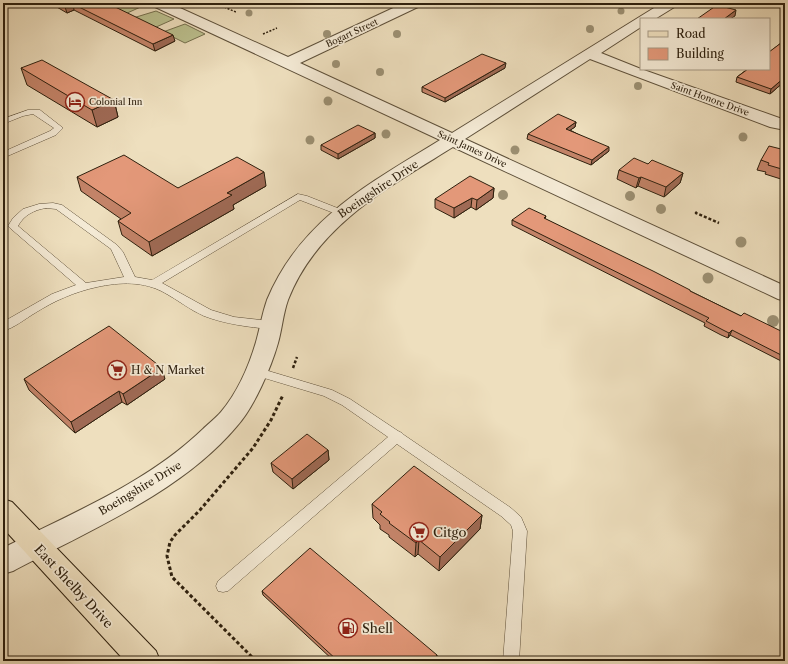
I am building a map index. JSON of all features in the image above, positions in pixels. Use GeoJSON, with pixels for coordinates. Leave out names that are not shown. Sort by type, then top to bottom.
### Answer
{"type":"FeatureCollection","features":[{"type":"Feature","properties":{"kind":"main road","name":"East Shelby Drive"},"geometry":{"type":"LineString","coordinates":[[3,510],[144,661]]}},
{"type":"Feature","properties":{"kind":"street","name":"Saint James Drive"},"geometry":{"type":"LineString","coordinates":[[159,3],[785,294]]}},
{"type":"Feature","properties":{"kind":"street","name":"Bogart Street"},"geometry":{"type":"LineString","coordinates":[[288,63],[415,3]]}},
{"type":"Feature","properties":{"kind":"street"},"geometry":{"type":"LineString","coordinates":[[647,18],[671,3]]}},
{"type":"Feature","properties":{"kind":"street","name":"Boeingshire Drive"},"geometry":{"type":"LineString","coordinates":[[3,562],[97,514],[170,472],[195,454],[233,416],[265,349],[277,301],[299,257],[312,240],[342,213],[363,197],[640,23]]}},
{"type":"Feature","properties":{"kind":"street","name":"Saint Honore Drive"},"geometry":{"type":"LineString","coordinates":[[590,54],[785,125]]}},
{"type":"Feature","properties":{"kind":"lane"},"geometry":{"type":"LineString","coordinates":[[3,122],[26,112],[37,112],[59,128],[56,131],[3,155]]}},
{"type":"Feature","properties":{"kind":"lane"},"geometry":{"type":"LineString","coordinates":[[153,284],[298,197],[342,213]]}},
{"type":"Feature","properties":{"kind":"lane"},"geometry":{"type":"LineString","coordinates":[[83,286],[16,230],[13,226],[16,220],[23,214],[44,205],[59,207],[114,247],[118,252],[131,280]]}},
{"type":"Feature","properties":{"kind":"lane"},"geometry":{"type":"LineString","coordinates":[[3,327],[55,297],[83,286],[104,282],[131,280],[153,284],[218,317],[238,322],[270,326]]}},
{"type":"Feature","properties":{"kind":"lane"},"geometry":{"type":"LineString","coordinates":[[255,371],[338,396],[398,436],[506,512],[516,521],[520,531],[511,661]]}},
{"type":"Feature","properties":{"kind":"lane"},"geometry":{"type":"LineString","coordinates":[[223,586],[398,436]]}},
{"type":"Feature","properties":{"kind":"path"},"geometry":{"type":"LineString","coordinates":[[227,6],[224,7],[236,12]]}},
{"type":"Feature","properties":{"kind":"path"},"geometry":{"type":"LineString","coordinates":[[697,212],[696,213],[719,223]]}},
{"type":"Feature","properties":{"kind":"path"},"geometry":{"type":"LineString","coordinates":[[256,661],[172,578],[167,556],[170,542],[200,510],[253,448],[280,403],[297,357]]}},
{"type":"Feature","properties":{"kind":"green space"},"geometry":{"type":"Polygon","coordinates":[[[140,3],[145,5],[125,14],[105,4],[140,3]]]}},
{"type":"Feature","properties":{"kind":"green space"},"geometry":{"type":"Polygon","coordinates":[[[156,11],[174,19],[154,28],[133,18],[156,11]]]}},
{"type":"Feature","properties":{"kind":"green space"},"geometry":{"type":"Polygon","coordinates":[[[185,24],[205,34],[185,43],[163,32],[185,24]]]}},
{"type":"Feature","properties":{"kind":"building"},"geometry":{"type":"Polygon","coordinates":[[[58,3],[107,3],[173,35],[153,44],[73,4],[65,7],[58,3]]]}},
{"type":"Feature","properties":{"kind":"building"},"geometry":{"type":"Polygon","coordinates":[[[717,5],[736,10],[725,18],[698,18],[717,5]]]}},
{"type":"Feature","properties":{"kind":"building"},"geometry":{"type":"Polygon","coordinates":[[[785,40],[785,77],[771,89],[737,77],[747,70],[770,70],[770,51],[785,40]]]}},
{"type":"Feature","properties":{"kind":"building"},"geometry":{"type":"Polygon","coordinates":[[[482,54],[506,63],[445,98],[422,87],[482,54]]]}},
{"type":"Feature","properties":{"kind":"building"},"geometry":{"type":"Polygon","coordinates":[[[42,60],[114,100],[92,110],[21,68],[42,60]]]}},
{"type":"Feature","properties":{"kind":"building"},"geometry":{"type":"Polygon","coordinates":[[[558,114],[576,122],[566,129],[609,147],[592,160],[528,134],[558,114]]]}},
{"type":"Feature","properties":{"kind":"building"},"geometry":{"type":"Polygon","coordinates":[[[358,125],[375,133],[338,154],[321,145],[358,125]]]}},
{"type":"Feature","properties":{"kind":"building"},"geometry":{"type":"Polygon","coordinates":[[[769,146],[785,150],[785,170],[768,165],[769,163],[761,160],[769,146]]]}},
{"type":"Feature","properties":{"kind":"building"},"geometry":{"type":"Polygon","coordinates":[[[124,155],[178,188],[237,157],[264,172],[227,193],[232,195],[149,242],[118,221],[131,213],[77,177],[124,155]]]}},
{"type":"Feature","properties":{"kind":"building"},"geometry":{"type":"Polygon","coordinates":[[[634,158],[648,164],[652,160],[683,173],[666,187],[619,170],[634,158]]]}},
{"type":"Feature","properties":{"kind":"building"},"geometry":{"type":"Polygon","coordinates":[[[470,176],[494,188],[477,200],[472,198],[454,208],[435,199],[470,176]]]}},
{"type":"Feature","properties":{"kind":"building"},"geometry":{"type":"Polygon","coordinates":[[[529,208],[546,216],[544,218],[741,316],[744,313],[785,333],[785,357],[732,330],[729,333],[723,330],[706,321],[709,318],[512,220],[529,208]]]}},
{"type":"Feature","properties":{"kind":"building"},"geometry":{"type":"Polygon","coordinates":[[[109,326],[162,368],[123,394],[119,391],[71,422],[24,379],[109,326]]]}},
{"type":"Feature","properties":{"kind":"building"},"geometry":{"type":"Polygon","coordinates":[[[307,434],[328,450],[292,479],[271,463],[307,434]]]}},
{"type":"Feature","properties":{"kind":"building"},"geometry":{"type":"Polygon","coordinates":[[[414,466],[482,515],[440,557],[419,540],[416,543],[389,523],[390,522],[380,514],[382,512],[372,504],[414,466]]]}},
{"type":"Feature","properties":{"kind":"building","name":"Shell"},"geometry":{"type":"Polygon","coordinates":[[[310,548],[437,655],[432,661],[338,661],[262,591],[310,548]]]}},
{"type":"Feature","properties":{"kind":"place","name":"Colonial Inn"},"geometry":{"type":"Point","coordinates":[75,102]}},
{"type":"Feature","properties":{"kind":"place","name":"H & N Market"},"geometry":{"type":"Point","coordinates":[117,370]}},
{"type":"Feature","properties":{"kind":"place","name":"Citgo"},"geometry":{"type":"Point","coordinates":[419,532]}},
{"type":"Feature","properties":{"kind":"place","name":"Shell"},"geometry":{"type":"Point","coordinates":[348,628]}}]}
